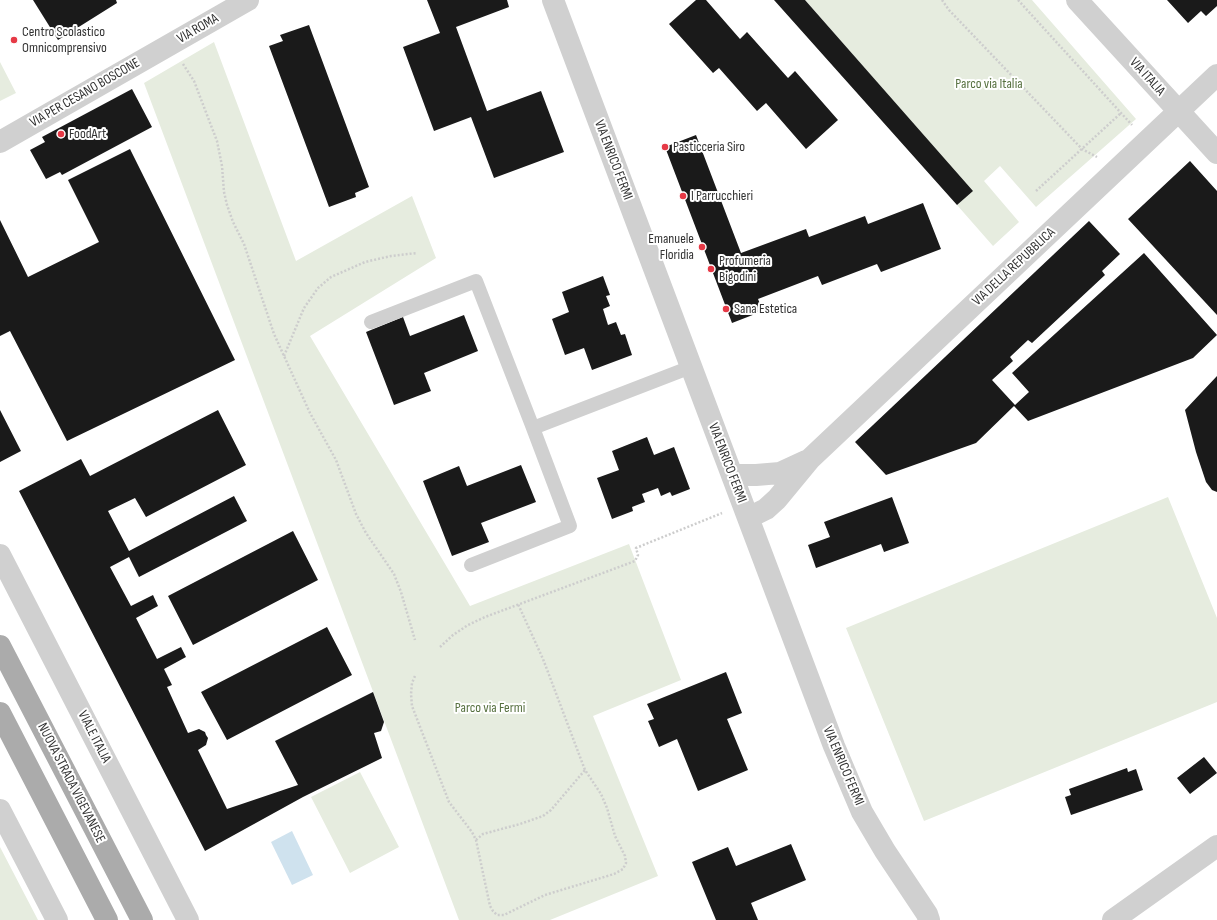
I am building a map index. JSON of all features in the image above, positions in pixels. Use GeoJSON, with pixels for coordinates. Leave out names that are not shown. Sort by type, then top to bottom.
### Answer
{"type":"FeatureCollection","features":[{"type":"Feature","properties":{"kind":"main road","name":"NUOVA STRADA VIGEVANESE"},"geometry":{"type":"LineString","coordinates":[[0,646],[142,920]]}},
{"type":"Feature","properties":{"kind":"main road"},"geometry":{"type":"LineString","coordinates":[[0,713],[107,920]]}},
{"type":"Feature","properties":{"kind":"street","name":"VIA ENRICO FERMI"},"geometry":{"type":"LineString","coordinates":[[553,0],[834,746],[862,812],[885,851],[930,918]]}},
{"type":"Feature","properties":{"kind":"street","name":"VIA ITALIA"},"geometry":{"type":"LineString","coordinates":[[1077,0],[1217,153]]}},
{"type":"Feature","properties":{"kind":"street","name":"VIA ROMA"},"geometry":{"type":"LineString","coordinates":[[170,45],[242,1]]}},
{"type":"Feature","properties":{"kind":"street","name":"VIA PER CESANO BOSCONE"},"geometry":{"type":"LineString","coordinates":[[0,142],[170,45]]}},
{"type":"Feature","properties":{"kind":"street","name":"VIA DELLA REPUBBLICA"},"geometry":{"type":"LineString","coordinates":[[745,511],[766,509],[777,499],[810,459],[1217,75]]}},
{"type":"Feature","properties":{"kind":"street","name":"VIA DELLA REPUBBLICA"},"geometry":{"type":"LineString","coordinates":[[732,475],[780,473],[810,459]]}},
{"type":"Feature","properties":{"kind":"street","name":"VIALE ITALIA"},"geometry":{"type":"LineString","coordinates":[[0,555],[188,920]]}},
{"type":"Feature","properties":{"kind":"street"},"geometry":{"type":"LineString","coordinates":[[0,810],[57,920]]}},
{"type":"Feature","properties":{"kind":"street"},"geometry":{"type":"LineString","coordinates":[[1113,920],[1217,846]]}},
{"type":"Feature","properties":{"kind":"lane"},"geometry":{"type":"LineString","coordinates":[[371,322],[476,281],[570,526],[471,565]]}},
{"type":"Feature","properties":{"kind":"lane"},"geometry":{"type":"LineString","coordinates":[[533,428],[691,367]]}},
{"type":"Feature","properties":{"kind":"path"},"geometry":{"type":"LineString","coordinates":[[942,0],[949,10],[1082,149],[1119,168]]}},
{"type":"Feature","properties":{"kind":"path"},"geometry":{"type":"LineString","coordinates":[[1018,0],[1147,142]]}},
{"type":"Feature","properties":{"kind":"path"},"geometry":{"type":"LineString","coordinates":[[170,45],[194,81],[206,108],[217,140],[222,166],[224,192],[229,211],[244,244],[274,334],[310,413],[336,460],[356,514],[366,533],[394,574],[401,592],[415,640]]}},
{"type":"Feature","properties":{"kind":"path"},"geometry":{"type":"LineString","coordinates":[[1036,191],[1121,113]]}},
{"type":"Feature","properties":{"kind":"path"},"geometry":{"type":"LineString","coordinates":[[284,357],[304,308],[318,288],[331,278],[365,262],[385,257],[417,253]]}},
{"type":"Feature","properties":{"kind":"path"},"geometry":{"type":"LineString","coordinates":[[440,646],[452,635],[485,617],[635,560],[638,555],[636,548],[745,511]]}},
{"type":"Feature","properties":{"kind":"path"},"geometry":{"type":"LineString","coordinates":[[415,676],[412,683],[412,706],[449,802],[472,832],[476,840],[490,906],[497,915],[504,915],[545,895],[614,874],[623,869],[626,863],[625,856],[616,836],[607,808],[601,794],[585,770],[543,658],[518,604]]}},
{"type":"Feature","properties":{"kind":"path"},"geometry":{"type":"LineString","coordinates":[[476,840],[483,834],[526,823],[542,816],[551,810],[585,770]]}},
{"type":"Feature","properties":{"kind":"green space","name":"Parco via Italia"},"geometry":{"type":"Polygon","coordinates":[[[805,0],[1032,0],[1136,119],[1036,207],[1000,166],[984,181],[1019,222],[993,246],[957,205],[972,191],[805,0]]]}},
{"type":"Feature","properties":{"kind":"green space","name":"Parco via Fermi"},"geometry":{"type":"Polygon","coordinates":[[[214,42],[296,261],[412,196],[436,258],[310,336],[470,606],[629,544],[681,680],[593,716],[658,876],[550,920],[459,920],[144,83],[214,42]]]}},
{"type":"Feature","properties":{"kind":"green space"},"geometry":{"type":"Polygon","coordinates":[[[0,62],[16,93],[0,101],[0,62]]]}},
{"type":"Feature","properties":{"kind":"green space"},"geometry":{"type":"Polygon","coordinates":[[[1168,497],[1217,618],[1217,702],[924,821],[846,628],[1168,497]]]}},
{"type":"Feature","properties":{"kind":"green space"},"geometry":{"type":"Polygon","coordinates":[[[360,772],[399,847],[350,873],[311,797],[360,772]]]}},
{"type":"Feature","properties":{"kind":"green space"},"geometry":{"type":"Polygon","coordinates":[[[0,847],[38,920],[0,920],[0,847]]]}},
{"type":"Feature","properties":{"kind":"water"},"geometry":{"type":"Polygon","coordinates":[[[292,831],[313,875],[292,885],[271,842],[292,831]]]}},
{"type":"Feature","properties":{"kind":"building"},"geometry":{"type":"Polygon","coordinates":[[[33,0],[116,0],[117,3],[58,40],[33,0]]]}},
{"type":"Feature","properties":{"kind":"building"},"geometry":{"type":"Polygon","coordinates":[[[427,0],[507,0],[509,7],[456,27],[487,111],[541,91],[564,152],[494,178],[471,117],[434,131],[403,47],[440,33],[427,0]]]}},
{"type":"Feature","properties":{"kind":"building"},"geometry":{"type":"Polygon","coordinates":[[[696,0],[706,0],[740,39],[747,32],[788,78],[795,71],[838,120],[806,149],[766,103],[757,111],[719,68],[713,73],[669,24],[696,0]]]}},
{"type":"Feature","properties":{"kind":"building"},"geometry":{"type":"Polygon","coordinates":[[[774,0],[805,0],[973,191],[957,205],[774,0]]]}},
{"type":"Feature","properties":{"kind":"building"},"geometry":{"type":"Polygon","coordinates":[[[1167,0],[1217,0],[1217,6],[1206,16],[1201,11],[1188,23],[1167,0]]]}},
{"type":"Feature","properties":{"kind":"building"},"geometry":{"type":"Polygon","coordinates":[[[309,25],[369,187],[355,193],[356,197],[329,207],[269,46],[283,41],[280,35],[309,25]]]}},
{"type":"Feature","properties":{"kind":"building"},"geometry":{"type":"Polygon","coordinates":[[[132,89],[152,127],[62,175],[60,172],[46,179],[30,150],[45,142],[42,137],[132,89]]]}},
{"type":"Feature","properties":{"kind":"building"},"geometry":{"type":"Polygon","coordinates":[[[696,135],[741,253],[806,229],[809,237],[865,216],[868,224],[923,203],[941,249],[881,272],[877,264],[822,285],[818,276],[758,299],[763,311],[732,323],[665,147],[696,135]]]}},
{"type":"Feature","properties":{"kind":"building"},"geometry":{"type":"Polygon","coordinates":[[[130,149],[235,360],[67,441],[10,331],[0,336],[0,220],[28,277],[99,242],[68,180],[130,149]]]}},
{"type":"Feature","properties":{"kind":"building"},"geometry":{"type":"Polygon","coordinates":[[[1190,161],[1217,191],[1217,315],[1128,219],[1190,161]]]}},
{"type":"Feature","properties":{"kind":"building"},"geometry":{"type":"Polygon","coordinates":[[[1089,221],[1120,254],[1102,271],[1105,275],[1032,343],[1028,340],[1010,357],[1013,361],[992,380],[1015,405],[1029,392],[1012,373],[1144,253],[1217,335],[1193,358],[1028,421],[1014,406],[976,443],[886,475],[855,442],[1089,221]]]}},
{"type":"Feature","properties":{"kind":"building"},"geometry":{"type":"Polygon","coordinates":[[[603,276],[610,295],[606,296],[610,306],[603,309],[608,325],[616,322],[621,335],[625,334],[632,355],[592,370],[584,348],[565,355],[552,319],[569,312],[562,292],[603,276]]]}},
{"type":"Feature","properties":{"kind":"building"},"geometry":{"type":"Polygon","coordinates":[[[464,315],[478,351],[424,373],[431,391],[394,405],[366,332],[403,317],[410,336],[464,315]]]}},
{"type":"Feature","properties":{"kind":"building"},"geometry":{"type":"Polygon","coordinates":[[[1217,376],[1217,492],[1212,490],[1206,482],[1185,410],[1217,376]]]}},
{"type":"Feature","properties":{"kind":"building"},"geometry":{"type":"Polygon","coordinates":[[[0,410],[21,451],[0,462],[0,410]]]}},
{"type":"Feature","properties":{"kind":"building"},"geometry":{"type":"Polygon","coordinates":[[[218,410],[246,465],[146,517],[135,498],[108,511],[129,551],[234,496],[247,521],[139,577],[129,557],[110,567],[131,606],[153,595],[158,606],[136,618],[157,659],[181,647],[186,657],[164,669],[172,685],[167,687],[188,733],[199,729],[205,732],[208,738],[206,745],[198,750],[227,809],[298,785],[275,741],[373,692],[384,722],[381,731],[374,733],[382,758],[303,797],[205,851],[19,491],[81,459],[90,476],[218,410]]]}},
{"type":"Feature","properties":{"kind":"building"},"geometry":{"type":"Polygon","coordinates":[[[647,437],[654,455],[674,447],[690,489],[672,496],[670,492],[661,496],[658,488],[642,494],[645,502],[632,507],[633,511],[612,519],[597,478],[619,470],[612,451],[647,437]]]}},
{"type":"Feature","properties":{"kind":"building"},"geometry":{"type":"Polygon","coordinates":[[[521,465],[536,502],[481,523],[489,542],[452,556],[423,481],[459,466],[467,486],[521,465]]]}},
{"type":"Feature","properties":{"kind":"building"},"geometry":{"type":"Polygon","coordinates":[[[892,497],[909,543],[884,552],[881,544],[816,568],[808,545],[830,537],[824,522],[892,497]]]}},
{"type":"Feature","properties":{"kind":"building"},"geometry":{"type":"Polygon","coordinates":[[[293,531],[318,580],[193,645],[168,596],[293,531]]]}},
{"type":"Feature","properties":{"kind":"building"},"geometry":{"type":"Polygon","coordinates":[[[327,627],[352,675],[227,740],[201,692],[327,627]]]}},
{"type":"Feature","properties":{"kind":"building"},"geometry":{"type":"Polygon","coordinates":[[[726,672],[742,713],[727,719],[748,770],[698,791],[677,739],[659,747],[648,721],[654,719],[647,704],[726,672]]]}},
{"type":"Feature","properties":{"kind":"building"},"geometry":{"type":"Polygon","coordinates":[[[1204,757],[1217,773],[1190,794],[1177,778],[1204,757]]]}},
{"type":"Feature","properties":{"kind":"building"},"geometry":{"type":"Polygon","coordinates":[[[1127,768],[1128,772],[1136,769],[1143,790],[1071,815],[1065,797],[1071,795],[1069,789],[1127,768]]]}},
{"type":"Feature","properties":{"kind":"building"},"geometry":{"type":"Polygon","coordinates":[[[791,844],[806,880],[751,903],[758,920],[716,920],[692,862],[728,847],[736,866],[791,844]]]}},
{"type":"Feature","properties":{"kind":"place","name":"Centro Scolastico Omnicomprensivo"},"geometry":{"type":"Point","coordinates":[14,40]}},
{"type":"Feature","properties":{"kind":"place","name":"FoodArt"},"geometry":{"type":"Point","coordinates":[61,134]}},
{"type":"Feature","properties":{"kind":"place","name":"Pasticceria Siro"},"geometry":{"type":"Point","coordinates":[665,147]}},
{"type":"Feature","properties":{"kind":"place","name":"I Parrucchieri"},"geometry":{"type":"Point","coordinates":[683,196]}},
{"type":"Feature","properties":{"kind":"place","name":"Emanuele Floridia"},"geometry":{"type":"Point","coordinates":[702,247]}},
{"type":"Feature","properties":{"kind":"place","name":"Profumeria Bigodini"},"geometry":{"type":"Point","coordinates":[711,269]}},
{"type":"Feature","properties":{"kind":"place","name":"Sana Estetica"},"geometry":{"type":"Point","coordinates":[726,309]}}]}
